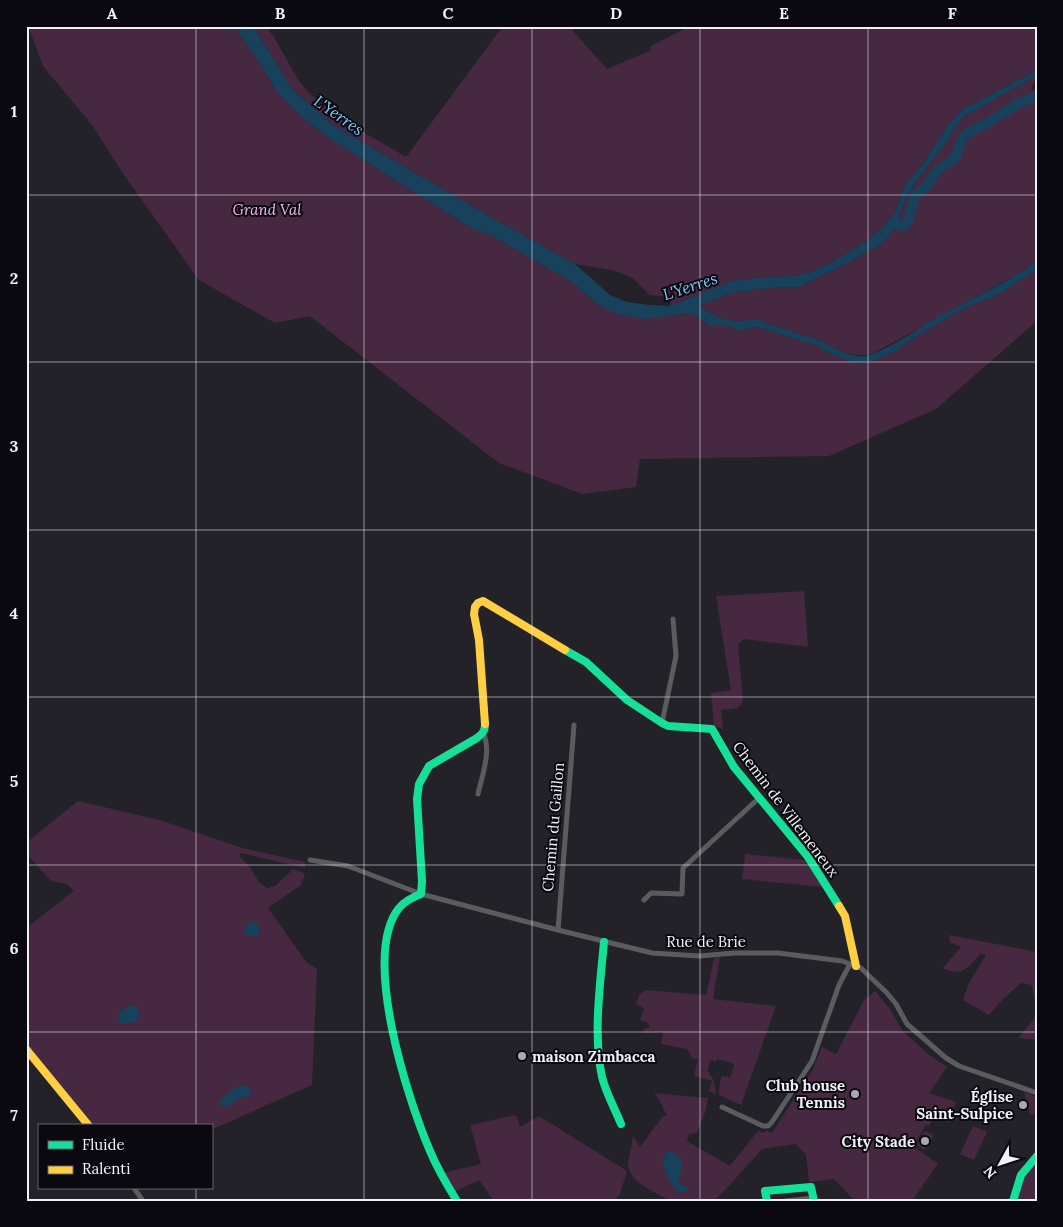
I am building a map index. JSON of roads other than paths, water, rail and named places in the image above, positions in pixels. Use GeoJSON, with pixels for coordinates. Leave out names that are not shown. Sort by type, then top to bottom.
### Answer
{"type":"FeatureCollection","features":[{"type":"Feature","properties":{"kind":"street","name":"Chemin de Villemeneux"},"geometry":{"type":"LineString","coordinates":[[483,733],[486,723],[479,640],[474,614],[474,608],[483,601],[586,662],[627,700],[668,726],[712,729],[734,767],[808,857],[826,884],[845,916],[854,952],[853,965]]}},
{"type":"Feature","properties":{"kind":"street"},"geometry":{"type":"LineString","coordinates":[[662,722],[676,656],[673,619]]}},
{"type":"Feature","properties":{"kind":"street","name":"Chemin du Gaillon"},"geometry":{"type":"LineString","coordinates":[[558,930],[574,725]]}},
{"type":"Feature","properties":{"kind":"street"},"geometry":{"type":"LineString","coordinates":[[456,1201],[443,1180],[426,1143],[390,1026],[387,1002],[386,952],[395,913],[412,897],[421,894],[418,784],[430,766],[483,733],[487,739],[486,755],[478,794]]}},
{"type":"Feature","properties":{"kind":"street"},"geometry":{"type":"LineString","coordinates":[[644,900],[651,894],[682,894],[683,868],[759,798]]}},
{"type":"Feature","properties":{"kind":"street","name":"Rue de Brie"},"geometry":{"type":"LineString","coordinates":[[310,860],[348,866],[421,894],[652,953],[680,956],[778,953],[853,965],[867,974],[887,993],[896,1004],[907,1024],[946,1058],[959,1066],[1037,1093]]}},
{"type":"Feature","properties":{"kind":"street"},"geometry":{"type":"LineString","coordinates":[[604,942],[598,1008],[600,1064],[604,1080],[621,1124]]}},
{"type":"Feature","properties":{"kind":"street"},"geometry":{"type":"LineString","coordinates":[[722,1106],[763,1126],[768,1126],[772,1122],[812,1061],[839,985],[853,965]]}},
{"type":"Feature","properties":{"kind":"street"},"geometry":{"type":"LineString","coordinates":[[26,1050],[86,1124]]}},
{"type":"Feature","properties":{"kind":"street"},"geometry":{"type":"LineString","coordinates":[[1013,1201],[1021,1175],[1037,1156]]}},
{"type":"Feature","properties":{"kind":"street"},"geometry":{"type":"LineString","coordinates":[[767,1201],[765,1192],[811,1187],[813,1199],[785,1201]]}},
{"type":"Feature","properties":{"kind":"street"},"geometry":{"type":"LineString","coordinates":[[135,1190],[143,1201]]}},
{"type":"Feature","properties":{"kind":"water"},"geometry":{"type":"Polygon","coordinates":[[[234,26],[253,26],[292,89],[333,125],[575,264],[610,295],[627,302],[650,305],[670,306],[732,281],[808,273],[828,264],[865,242],[885,225],[895,212],[906,183],[922,165],[950,122],[963,109],[1037,70],[1037,76],[963,117],[947,142],[918,179],[905,200],[896,227],[883,243],[799,287],[770,288],[731,293],[699,306],[712,314],[726,319],[741,321],[758,319],[822,341],[848,354],[865,356],[882,350],[936,318],[1013,277],[1037,261],[1037,270],[1003,292],[960,311],[894,352],[871,362],[853,363],[817,346],[757,327],[737,331],[728,325],[709,325],[691,313],[645,319],[618,314],[601,307],[573,283],[492,236],[471,228],[330,139],[299,115],[277,92],[234,26]]]}},
{"type":"Feature","properties":{"kind":"water"},"geometry":{"type":"Polygon","coordinates":[[[256,922],[259,928],[259,935],[249,936],[244,931],[245,927],[250,923],[256,922]]]}},
{"type":"Feature","properties":{"kind":"water"},"geometry":{"type":"Polygon","coordinates":[[[130,1005],[137,1007],[140,1016],[135,1022],[120,1024],[118,1013],[130,1005]]]}},
{"type":"Feature","properties":{"kind":"water"},"geometry":{"type":"Polygon","coordinates":[[[240,1085],[247,1086],[252,1090],[251,1094],[236,1099],[230,1107],[220,1105],[219,1102],[221,1100],[240,1085]]]}},
{"type":"Feature","properties":{"kind":"water"},"geometry":{"type":"Polygon","coordinates":[[[667,1152],[672,1152],[682,1159],[682,1172],[678,1178],[681,1185],[688,1187],[689,1190],[679,1193],[668,1178],[663,1163],[667,1152]]]}},
{"type":"Feature","properties":{"kind":"waterway"},"geometry":{"type":"LineString","coordinates":[[893,223],[902,226],[908,222],[915,195],[924,189],[938,170],[956,157],[962,139],[967,133],[1019,103],[1037,96]]}},
{"type":"Feature","properties":{"kind":"place","name":"maison Zimbacca"},"geometry":{"type":"Point","coordinates":[522,1056]}},
{"type":"Feature","properties":{"kind":"place","name":"Club house Tennis"},"geometry":{"type":"Point","coordinates":[855,1094]}},
{"type":"Feature","properties":{"kind":"place","name":"Église Saint-Sulpice"},"geometry":{"type":"Point","coordinates":[1023,1105]}},
{"type":"Feature","properties":{"kind":"place","name":"City Stade"},"geometry":{"type":"Point","coordinates":[925,1141]}},
{"type":"Feature","properties":{"kind":"water label","name":"L'Yerres"},"geometry":{"type":"Point","coordinates":[339,115]}},
{"type":"Feature","properties":{"kind":"water label","name":"L'Yerres"},"geometry":{"type":"Point","coordinates":[690,286]}},
{"type":"Feature","properties":{"kind":"park label","name":"Grand Val"},"geometry":{"type":"Point","coordinates":[267,209]}}]}
